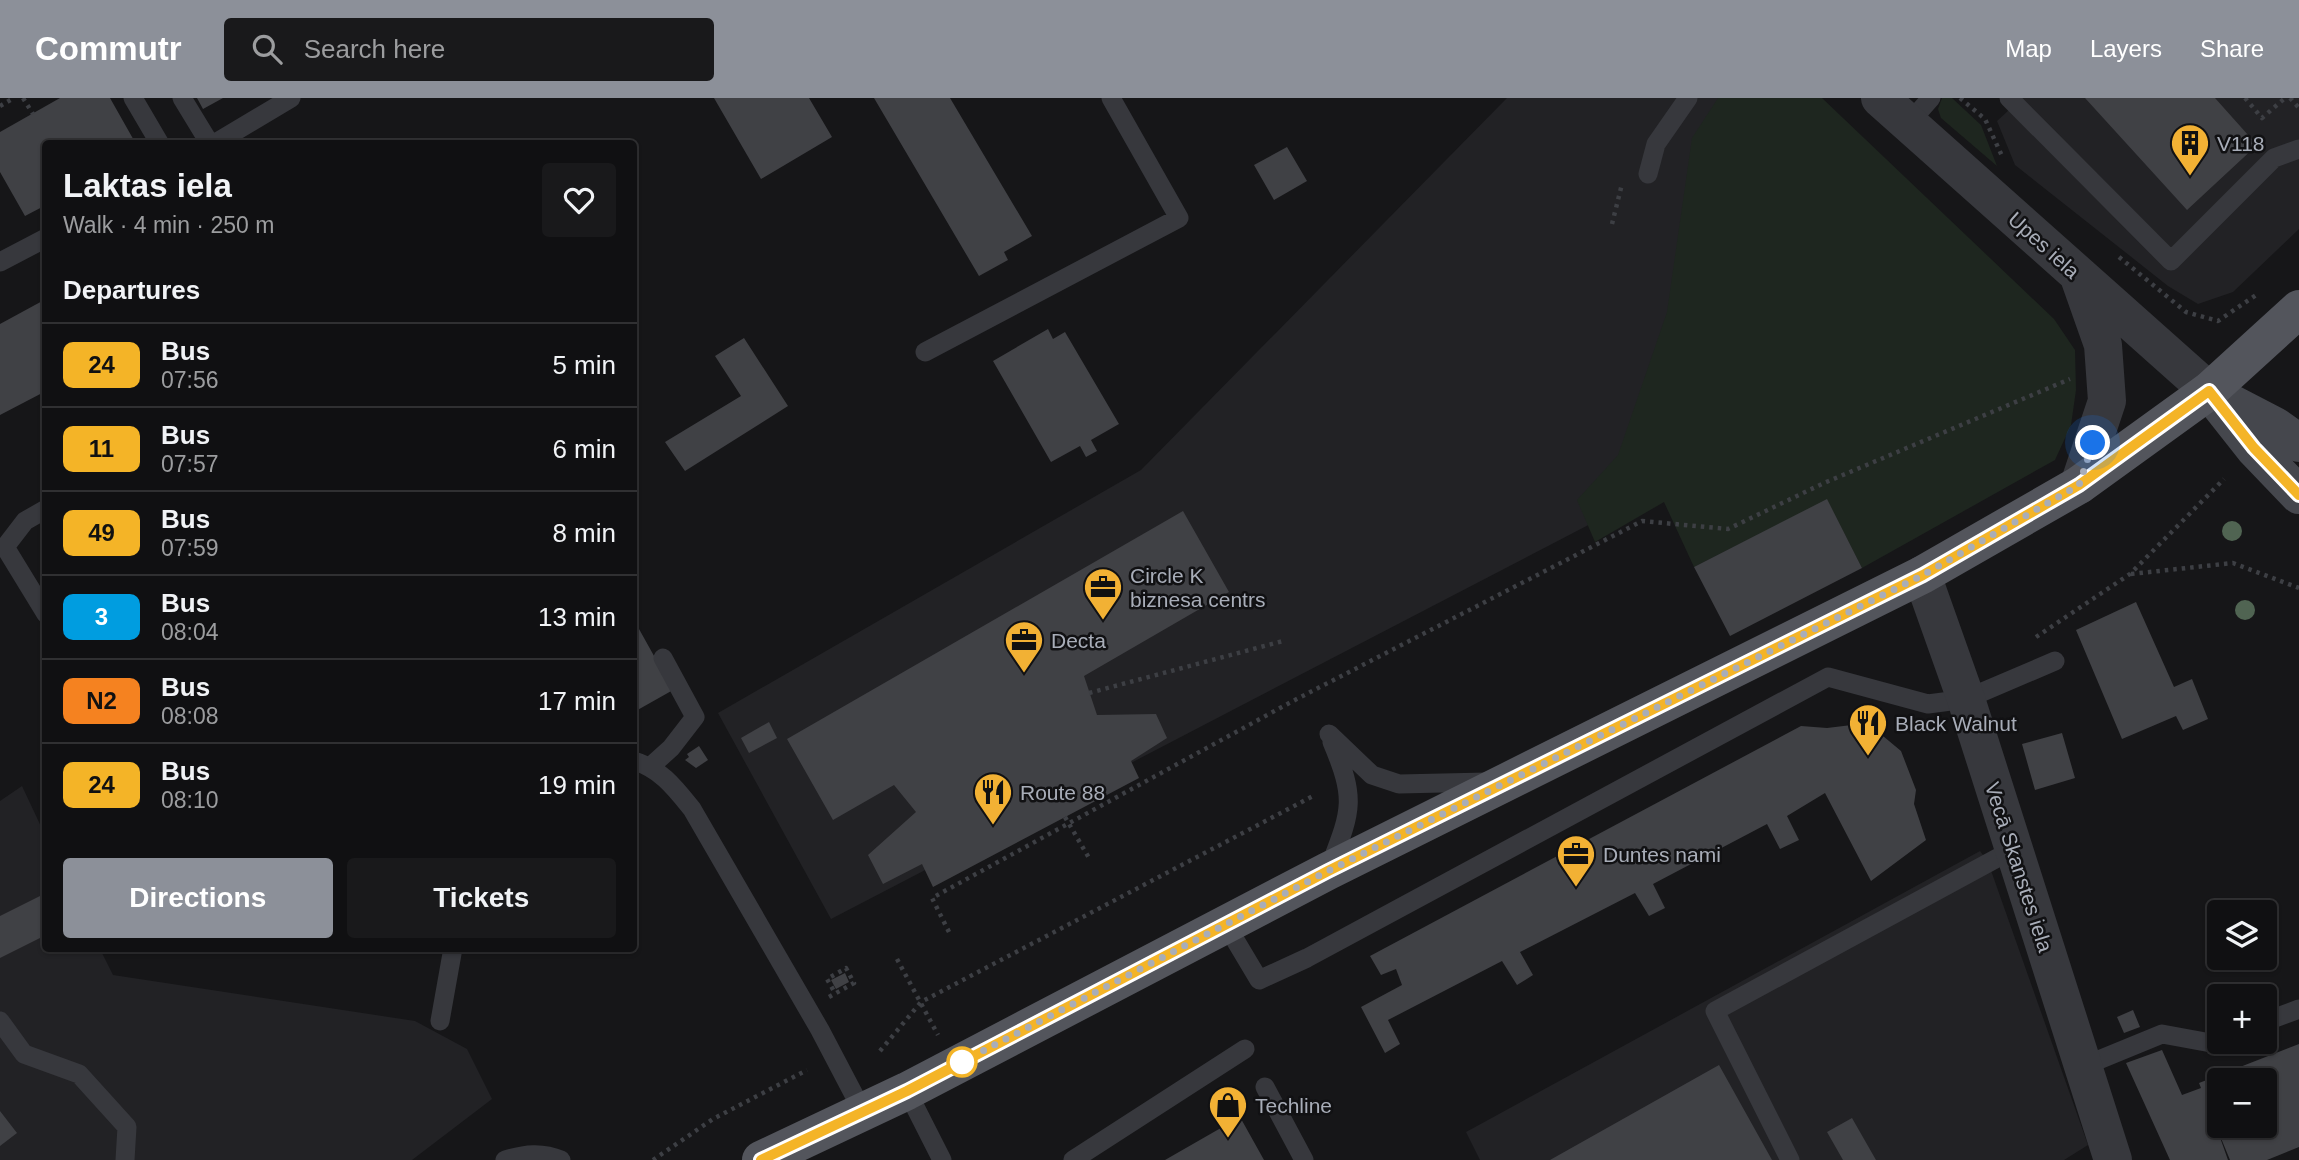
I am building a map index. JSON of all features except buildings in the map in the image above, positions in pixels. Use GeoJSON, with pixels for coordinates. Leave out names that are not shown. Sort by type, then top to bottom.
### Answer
{"type":"FeatureCollection","features":[{"type":"Feature","properties":{"kind":"main road"},"geometry":{"type":"LineString","coordinates":[[761,1160],[810,1134],[907,1091],[1226,923],[1505,781],[1923,575],[2079,485],[2209,391],[2299,309]]}},
{"type":"Feature","properties":{"kind":"main road"},"geometry":{"type":"LineString","coordinates":[[2209,391],[2275,426],[2299,443]]}},
{"type":"Feature","properties":{"kind":"main road"},"geometry":{"type":"LineString","coordinates":[[2209,391],[2254,448],[2299,495]]}},
{"type":"Feature","properties":{"kind":"street","name":"Upes iela"},"geometry":{"type":"LineString","coordinates":[[1880,98],[1920,111],[2078,275],[2209,391]]}},
{"type":"Feature","properties":{"kind":"street"},"geometry":{"type":"LineString","coordinates":[[2078,275],[2103,345],[2107,401],[2079,485]]}},
{"type":"Feature","properties":{"kind":"street","name":"Vecā Skanstes iela"},"geometry":{"type":"LineString","coordinates":[[1923,575],[1966,698],[2112,1160]]}},
{"type":"Feature","properties":{"kind":"lane"},"geometry":{"type":"LineString","coordinates":[[133,98],[158,140]]}},
{"type":"Feature","properties":{"kind":"lane"},"geometry":{"type":"LineString","coordinates":[[182,98],[209,140]]}},
{"type":"Feature","properties":{"kind":"lane"},"geometry":{"type":"LineString","coordinates":[[219,140],[291,98]]}},
{"type":"Feature","properties":{"kind":"lane"},"geometry":{"type":"LineString","coordinates":[[925,352],[1179,218],[1111,98]]}},
{"type":"Feature","properties":{"kind":"lane"},"geometry":{"type":"LineString","coordinates":[[1648,174],[1656,144],[1668,122],[1688,98]]}},
{"type":"Feature","properties":{"kind":"lane"},"geometry":{"type":"LineString","coordinates":[[2009,98],[2171,261],[2274,158],[2299,149]]}},
{"type":"Feature","properties":{"kind":"lane"},"geometry":{"type":"LineString","coordinates":[[0,262],[42,240]]}},
{"type":"Feature","properties":{"kind":"lane"},"geometry":{"type":"LineString","coordinates":[[42,511],[25,521],[3,549],[42,608]]}},
{"type":"Feature","properties":{"kind":"lane"},"geometry":{"type":"LineString","coordinates":[[663,658],[695,716],[671,748],[642,764],[670,782],[692,809],[820,1030],[863,1112]]}},
{"type":"Feature","properties":{"kind":"lane"},"geometry":{"type":"LineString","coordinates":[[1226,923],[1259,980],[1828,677],[1928,704],[1966,698],[2054,661]]}},
{"type":"Feature","properties":{"kind":"lane"},"geometry":{"type":"LineString","coordinates":[[1328,871],[1349,819],[1349,789],[1329,734],[1372,775],[1399,784],[1505,781]]}},
{"type":"Feature","properties":{"kind":"lane"},"geometry":{"type":"LineString","coordinates":[[1790,1160],[1715,1011],[2012,850]]}},
{"type":"Feature","properties":{"kind":"lane"},"geometry":{"type":"LineString","coordinates":[[440,1021],[452,952]]}},
{"type":"Feature","properties":{"kind":"lane"},"geometry":{"type":"LineString","coordinates":[[2277,1017],[2299,1009]]}},
{"type":"Feature","properties":{"kind":"lane"},"geometry":{"type":"LineString","coordinates":[[0,1021],[24,1054],[79,1074],[127,1127],[125,1160]]}},
{"type":"Feature","properties":{"kind":"lane"},"geometry":{"type":"LineString","coordinates":[[2084,1066],[2162,1034],[2207,1042]]}},
{"type":"Feature","properties":{"kind":"lane"},"geometry":{"type":"LineString","coordinates":[[1073,1160],[1245,1049]]}},
{"type":"Feature","properties":{"kind":"lane"},"geometry":{"type":"LineString","coordinates":[[1265,1087],[1304,1160]]}},
{"type":"Feature","properties":{"kind":"lane"},"geometry":{"type":"LineString","coordinates":[[907,1091],[942,1160]]}},
{"type":"Feature","properties":{"kind":"lane"},"geometry":{"type":"LineString","coordinates":[[505,1160],[527,1154],[547,1155],[561,1160]]}},
{"type":"Feature","properties":{"kind":"path"},"geometry":{"type":"LineString","coordinates":[[0,106],[14,98]]}},
{"type":"Feature","properties":{"kind":"path"},"geometry":{"type":"LineString","coordinates":[[23,98],[33,114]]}},
{"type":"Feature","properties":{"kind":"path"},"geometry":{"type":"LineString","coordinates":[[1961,98],[1985,119],[2007,166]]}},
{"type":"Feature","properties":{"kind":"path"},"geometry":{"type":"LineString","coordinates":[[2245,98],[2262,118],[2287,98],[2299,108]]}},
{"type":"Feature","properties":{"kind":"path"},"geometry":{"type":"LineString","coordinates":[[2112,252],[2185,314],[2218,321],[2263,291]]}},
{"type":"Feature","properties":{"kind":"path"},"geometry":{"type":"LineString","coordinates":[[949,932],[932,898],[1291,702],[1643,522],[1728,529],[1824,483],[2071,378]]}},
{"type":"Feature","properties":{"kind":"path"},"geometry":{"type":"LineString","coordinates":[[2032,640],[2130,574],[2224,479]]}},
{"type":"Feature","properties":{"kind":"path"},"geometry":{"type":"LineString","coordinates":[[2130,574],[2233,563],[2299,588]]}},
{"type":"Feature","properties":{"kind":"path"},"geometry":{"type":"LineString","coordinates":[[1089,693],[1283,641]]}},
{"type":"Feature","properties":{"kind":"path"},"geometry":{"type":"LineString","coordinates":[[880,1051],[921,1002],[1315,795]]}},
{"type":"Feature","properties":{"kind":"path"},"geometry":{"type":"LineString","coordinates":[[1065,817],[1089,858]]}},
{"type":"Feature","properties":{"kind":"path"},"geometry":{"type":"LineString","coordinates":[[897,959],[939,1036]]}},
{"type":"Feature","properties":{"kind":"path"},"geometry":{"type":"LineString","coordinates":[[823,1000],[854,983],[846,968],[827,979],[835,993]]}},
{"type":"Feature","properties":{"kind":"path"},"geometry":{"type":"LineString","coordinates":[[653,1160],[713,1119],[807,1070]]}},
{"type":"Feature","properties":{"kind":"shaded area"},"geometry":{"type":"Polygon","coordinates":[[[1507,98],[1783,98],[1671,482],[831,919],[718,713],[1141,470],[1507,98]]]}},
{"type":"Feature","properties":{"kind":"shaded area"},"geometry":{"type":"Polygon","coordinates":[[[1718,98],[1822,98],[2054,319],[2075,350],[2076,390],[2071,425],[2055,460],[1862,568],[1827,500],[1694,567],[1664,502],[1595,542],[1577,500],[1618,455],[1667,312],[1692,138],[1718,98]]]}},
{"type":"Feature","properties":{"kind":"shaded area"},"geometry":{"type":"Polygon","coordinates":[[[1942,98],[1952,98],[1981,125],[1997,166],[1941,118],[1938,109],[1942,98]]]}},
{"type":"Feature","properties":{"kind":"shaded area"},"geometry":{"type":"Polygon","coordinates":[[[2022,98],[2299,98],[2299,229],[2233,292],[2198,304],[2168,286],[2015,165],[1997,121],[2022,98]]]}},
{"type":"Feature","properties":{"kind":"shaded area"},"geometry":{"type":"Polygon","coordinates":[[[22,786],[42,829],[42,952],[102,952],[113,975],[415,1021],[467,1049],[492,1099],[412,1160],[0,1160],[0,801],[22,786]]]}},
{"type":"Feature","properties":{"kind":"shaded area"},"geometry":{"type":"Polygon","coordinates":[[[1980,851],[1988,862],[2088,1145],[2064,1160],[1480,1160],[1466,1132],[1980,851]]]}},
{"type":"Feature","properties":{"kind":"bus line","name":"24"},"geometry":{"type":"LineString","coordinates":[[761,1160],[810,1134],[907,1091],[1201,936],[1505,781],[1923,575],[2079,485],[2209,391],[2254,448],[2299,495]]}},
{"type":"Feature","properties":{"kind":"place","name":"V118"},"geometry":{"type":"Point","coordinates":[2190,177]}},
{"type":"Feature","properties":{"kind":"place","name":"Circle K biznesa centrs"},"geometry":{"type":"Point","coordinates":[1103,621]}},
{"type":"Feature","properties":{"kind":"place","name":"Decta"},"geometry":{"type":"Point","coordinates":[1024,674]}},
{"type":"Feature","properties":{"kind":"place","name":"Black Walnut"},"geometry":{"type":"Point","coordinates":[1868,757]}},
{"type":"Feature","properties":{"kind":"place","name":"Route 88"},"geometry":{"type":"Point","coordinates":[993,826]}},
{"type":"Feature","properties":{"kind":"place","name":"Duntes nami"},"geometry":{"type":"Point","coordinates":[1576,888]}},
{"type":"Feature","properties":{"kind":"place","name":"Techline"},"geometry":{"type":"Point","coordinates":[1228,1139]}},
{"type":"Feature","properties":{"kind":"route"},"geometry":{"type":"LineString","coordinates":[[962,1062],[956,1065],[1505,781],[1923,575],[2079,485],[2093,443]]}}]}
